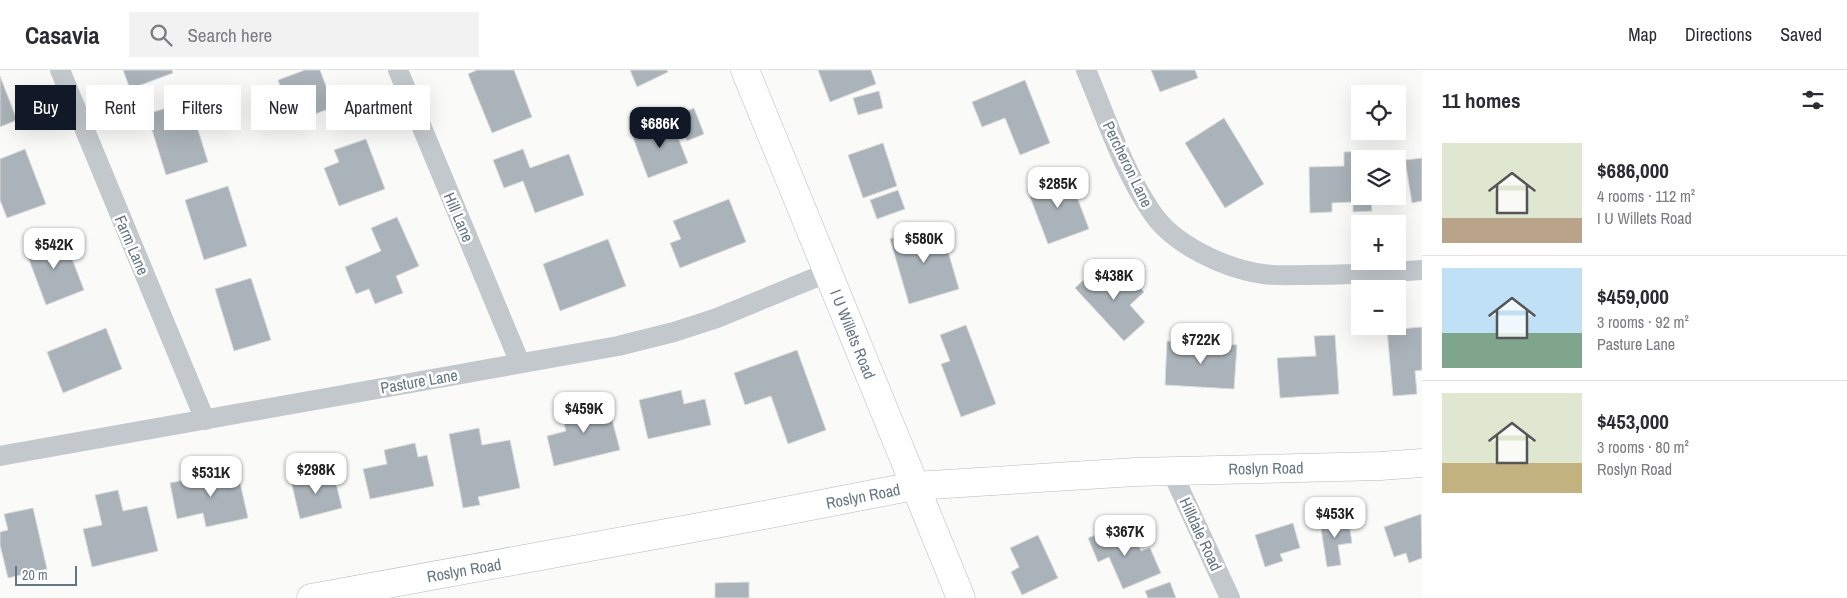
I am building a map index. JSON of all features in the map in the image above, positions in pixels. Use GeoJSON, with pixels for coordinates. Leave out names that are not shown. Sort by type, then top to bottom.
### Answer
{"type":"FeatureCollection","features":[{"type":"Feature","properties":{"kind":"main road","name":"I U Willets Road"},"geometry":{"type":"LineString","coordinates":[[745,70],[960,598]]}},
{"type":"Feature","properties":{"kind":"main road","name":"Roslyn Road"},"geometry":{"type":"LineString","coordinates":[[311,598],[914,486],[1171,470],[1380,466],[1422,463]]}},
{"type":"Feature","properties":{"kind":"street","name":"Farm Lane"},"geometry":{"type":"LineString","coordinates":[[60,70],[205,420]]}},
{"type":"Feature","properties":{"kind":"street","name":"Hill Lane"},"geometry":{"type":"LineString","coordinates":[[398,70],[520,363]]}},
{"type":"Feature","properties":{"kind":"street","name":"Percheron Lane"},"geometry":{"type":"LineString","coordinates":[[1086,70],[1125,164],[1151,212],[1176,237],[1205,256],[1243,270],[1265,275],[1358,275],[1422,270]]}},
{"type":"Feature","properties":{"kind":"street","name":"Pasture Lane"},"geometry":{"type":"LineString","coordinates":[[0,456],[618,346],[674,332],[717,318],[828,272]]}},
{"type":"Feature","properties":{"kind":"street","name":"Hilldale Road"},"geometry":{"type":"LineString","coordinates":[[1171,470],[1230,598]]}},
{"type":"Feature","properties":{"kind":"building"},"geometry":{"type":"Polygon","coordinates":[[[123,70],[172,70],[173,73],[141,85],[129,85],[123,70]]]}},
{"type":"Feature","properties":{"kind":"building"},"geometry":{"type":"Polygon","coordinates":[[[305,70],[320,70],[326,86],[326,110],[316,114],[316,85],[280,85],[278,80],[305,70]]]}},
{"type":"Feature","properties":{"kind":"building"},"geometry":{"type":"Polygon","coordinates":[[[477,70],[514,70],[532,117],[492,133],[468,74],[477,70]]]}},
{"type":"Feature","properties":{"kind":"building"},"geometry":{"type":"Polygon","coordinates":[[[630,70],[667,70],[668,72],[637,87],[630,70]]]}},
{"type":"Feature","properties":{"kind":"building"},"geometry":{"type":"Polygon","coordinates":[[[818,70],[871,70],[876,84],[830,102],[818,70]]]}},
{"type":"Feature","properties":{"kind":"building"},"geometry":{"type":"Polygon","coordinates":[[[1151,70],[1195,70],[1198,78],[1160,92],[1151,70]]]}},
{"type":"Feature","properties":{"kind":"building"},"geometry":{"type":"Polygon","coordinates":[[[0,76],[15,115],[15,121],[0,127],[0,76]]]}},
{"type":"Feature","properties":{"kind":"building"},"geometry":{"type":"Polygon","coordinates":[[[1025,80],[1050,143],[1020,155],[1005,118],[982,127],[972,102],[1025,80]]]}},
{"type":"Feature","properties":{"kind":"building"},"geometry":{"type":"Polygon","coordinates":[[[879,91],[883,108],[858,115],[853,98],[879,91]]]}},
{"type":"Feature","properties":{"kind":"building"},"geometry":{"type":"Polygon","coordinates":[[[694,108],[704,134],[687,141],[676,116],[694,108]]]}},
{"type":"Feature","properties":{"kind":"building"},"geometry":{"type":"Polygon","coordinates":[[[164,109],[164,130],[198,130],[208,162],[166,175],[152,130],[154,130],[154,112],[164,109]]]}},
{"type":"Feature","properties":{"kind":"building"},"geometry":{"type":"Polygon","coordinates":[[[1224,118],[1264,184],[1225,208],[1185,143],[1224,118]]]}},
{"type":"Feature","properties":{"kind":"building"},"geometry":{"type":"Polygon","coordinates":[[[671,120],[688,163],[648,178],[632,135],[671,120]]]}},
{"type":"Feature","properties":{"kind":"building"},"geometry":{"type":"Polygon","coordinates":[[[366,139],[385,189],[339,206],[324,168],[339,162],[334,150],[366,139]]]}},
{"type":"Feature","properties":{"kind":"building"},"geometry":{"type":"Polygon","coordinates":[[[883,143],[897,186],[863,198],[848,155],[883,143]]]}},
{"type":"Feature","properties":{"kind":"building"},"geometry":{"type":"Polygon","coordinates":[[[25,149],[46,204],[7,218],[0,200],[0,159],[25,149]]]}},
{"type":"Feature","properties":{"kind":"building"},"geometry":{"type":"Polygon","coordinates":[[[523,149],[530,168],[569,154],[584,195],[535,213],[523,181],[504,188],[493,160],[523,149]]]}},
{"type":"Feature","properties":{"kind":"building"},"geometry":{"type":"Polygon","coordinates":[[[1344,152],[1351,152],[1351,202],[1332,203],[1332,212],[1310,213],[1309,167],[1344,166],[1344,152]]]}},
{"type":"Feature","properties":{"kind":"building"},"geometry":{"type":"Polygon","coordinates":[[[1422,158],[1422,201],[1412,203],[1406,160],[1422,158]]]}},
{"type":"Feature","properties":{"kind":"building"},"geometry":{"type":"Polygon","coordinates":[[[1068,173],[1089,229],[1048,244],[1027,189],[1068,173]]]}},
{"type":"Feature","properties":{"kind":"building"},"geometry":{"type":"Polygon","coordinates":[[[228,186],[247,246],[204,260],[185,200],[228,186]]]}},
{"type":"Feature","properties":{"kind":"building"},"geometry":{"type":"Polygon","coordinates":[[[898,190],[905,209],[877,219],[870,200],[898,190]]]}},
{"type":"Feature","properties":{"kind":"building"},"geometry":{"type":"Polygon","coordinates":[[[729,199],[746,242],[680,268],[670,243],[681,239],[673,221],[729,199]]]}},
{"type":"Feature","properties":{"kind":"building"},"geometry":{"type":"Polygon","coordinates":[[[1353,205],[1372,205],[1372,211],[1353,212],[1353,205]]]}},
{"type":"Feature","properties":{"kind":"building"},"geometry":{"type":"Polygon","coordinates":[[[397,217],[419,266],[396,276],[403,293],[375,304],[369,289],[356,294],[345,267],[381,251],[371,228],[397,217]]]}},
{"type":"Feature","properties":{"kind":"building"},"geometry":{"type":"Polygon","coordinates":[[[940,224],[959,289],[909,304],[890,239],[940,224]]]}},
{"type":"Feature","properties":{"kind":"building"},"geometry":{"type":"Polygon","coordinates":[[[63,235],[84,290],[46,305],[25,249],[63,235]]]}},
{"type":"Feature","properties":{"kind":"building"},"geometry":{"type":"Polygon","coordinates":[[[608,239],[626,286],[560,311],[543,264],[608,239]]]}},
{"type":"Feature","properties":{"kind":"building"},"geometry":{"type":"Polygon","coordinates":[[[1120,266],[1144,292],[1130,305],[1145,322],[1124,341],[1075,288],[1092,272],[1102,283],[1120,266]]]}},
{"type":"Feature","properties":{"kind":"building"},"geometry":{"type":"Polygon","coordinates":[[[251,278],[271,340],[234,351],[215,289],[251,278]]]}},
{"type":"Feature","properties":{"kind":"building"},"geometry":{"type":"Polygon","coordinates":[[[966,325],[996,404],[961,417],[941,364],[950,361],[940,335],[966,325]]]}},
{"type":"Feature","properties":{"kind":"building"},"geometry":{"type":"Polygon","coordinates":[[[1422,327],[1422,370],[1415,371],[1417,394],[1393,396],[1387,335],[1406,335],[1406,328],[1422,327]]]}},
{"type":"Feature","properties":{"kind":"building"},"geometry":{"type":"Polygon","coordinates":[[[106,328],[122,369],[63,393],[47,352],[106,328]]]}},
{"type":"Feature","properties":{"kind":"building"},"geometry":{"type":"Polygon","coordinates":[[[1335,335],[1339,394],[1280,398],[1277,358],[1316,356],[1314,336],[1335,335]]]}},
{"type":"Feature","properties":{"kind":"building"},"geometry":{"type":"Polygon","coordinates":[[[1167,341],[1237,345],[1234,389],[1165,385],[1167,341]]]}},
{"type":"Feature","properties":{"kind":"building"},"geometry":{"type":"Polygon","coordinates":[[[797,350],[826,430],[788,444],[771,396],[745,405],[734,373],[797,350]]]}},
{"type":"Feature","properties":{"kind":"building"},"geometry":{"type":"Polygon","coordinates":[[[681,390],[684,404],[705,399],[711,425],[648,439],[639,400],[681,390]]]}},
{"type":"Feature","properties":{"kind":"building"},"geometry":{"type":"Polygon","coordinates":[[[607,400],[620,450],[554,466],[547,436],[566,431],[561,411],[607,400]]]}},
{"type":"Feature","properties":{"kind":"building"},"geometry":{"type":"Polygon","coordinates":[[[479,428],[482,445],[510,440],[520,488],[478,497],[480,505],[463,508],[449,434],[479,428]]]}},
{"type":"Feature","properties":{"kind":"building"},"geometry":{"type":"Polygon","coordinates":[[[415,443],[418,457],[427,455],[434,486],[370,499],[363,469],[387,464],[384,450],[415,443]]]}},
{"type":"Feature","properties":{"kind":"building"},"geometry":{"type":"Polygon","coordinates":[[[237,469],[248,518],[206,527],[203,513],[177,519],[170,483],[237,469]]]}},
{"type":"Feature","properties":{"kind":"building"},"geometry":{"type":"Polygon","coordinates":[[[333,471],[342,508],[300,519],[291,481],[333,471]]]}},
{"type":"Feature","properties":{"kind":"building"},"geometry":{"type":"Polygon","coordinates":[[[118,490],[123,511],[147,506],[158,551],[92,567],[83,529],[102,525],[95,495],[118,490]]]}},
{"type":"Feature","properties":{"kind":"building"},"geometry":{"type":"Polygon","coordinates":[[[33,508],[47,569],[8,578],[0,545],[0,532],[8,530],[4,514],[33,508]]]}},
{"type":"Feature","properties":{"kind":"building"},"geometry":{"type":"Polygon","coordinates":[[[1421,514],[1422,558],[1409,563],[1406,553],[1394,557],[1384,527],[1421,514]]]}},
{"type":"Feature","properties":{"kind":"building"},"geometry":{"type":"Polygon","coordinates":[[[1348,518],[1352,543],[1338,545],[1341,565],[1327,567],[1320,522],[1348,518]]]}},
{"type":"Feature","properties":{"kind":"building"},"geometry":{"type":"Polygon","coordinates":[[[1293,523],[1300,548],[1280,554],[1283,561],[1265,567],[1255,535],[1293,523]]]}},
{"type":"Feature","properties":{"kind":"building"},"geometry":{"type":"Polygon","coordinates":[[[1121,525],[1128,542],[1135,539],[1141,551],[1150,548],[1161,573],[1123,589],[1109,557],[1098,562],[1088,538],[1121,525]]]}},
{"type":"Feature","properties":{"kind":"building"},"geometry":{"type":"Polygon","coordinates":[[[1038,535],[1058,578],[1022,595],[1011,572],[1019,567],[1010,548],[1038,535]]]}},
{"type":"Feature","properties":{"kind":"building"},"geometry":{"type":"Polygon","coordinates":[[[749,582],[749,598],[715,598],[715,583],[749,582]]]}},
{"type":"Feature","properties":{"kind":"building"},"geometry":{"type":"Polygon","coordinates":[[[1170,582],[1176,598],[1148,598],[1145,591],[1170,582]]]}}]}
